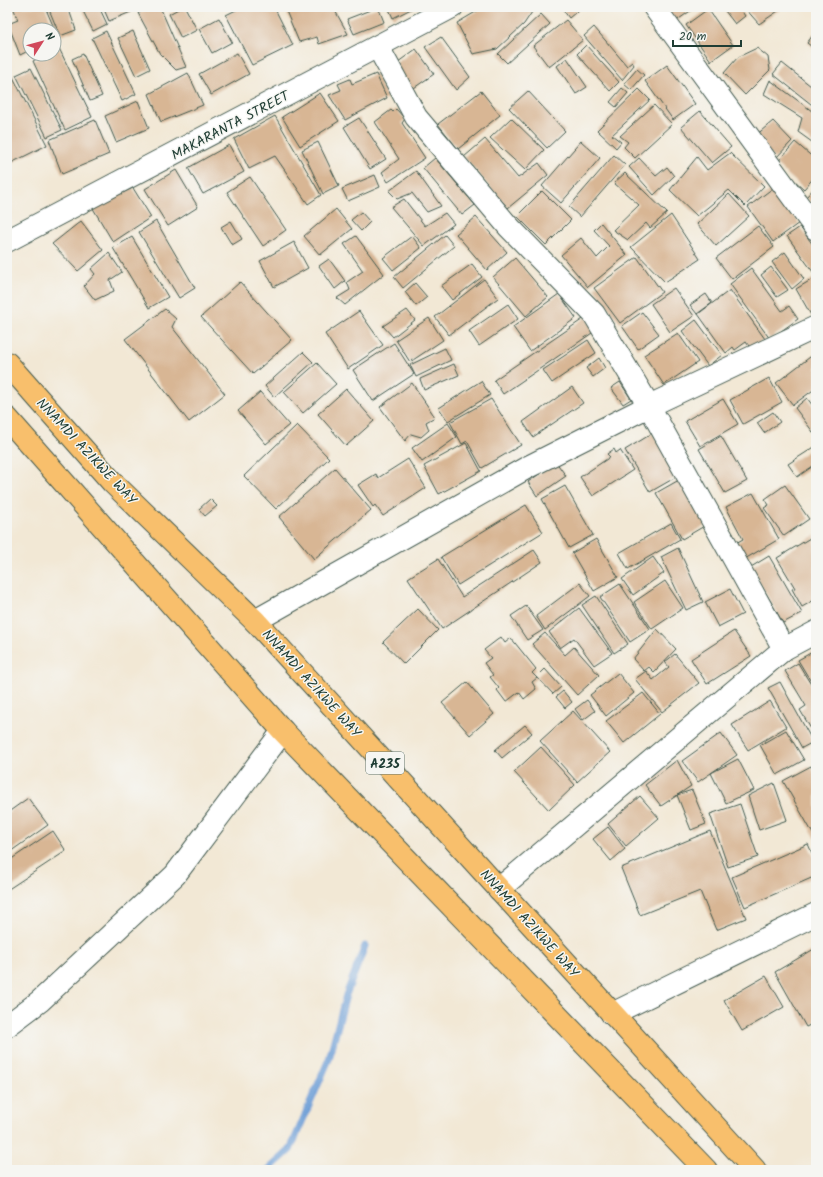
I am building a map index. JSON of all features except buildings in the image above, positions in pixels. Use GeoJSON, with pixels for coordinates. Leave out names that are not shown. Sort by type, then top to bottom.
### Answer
{"type":"FeatureCollection","features":[{"type":"Feature","properties":{"kind":"highway","name":"NNAMDI AZIKWE WAY"},"geometry":{"type":"LineString","coordinates":[[7,363],[113,483],[255,621],[755,1170]]}},
{"type":"Feature","properties":{"kind":"highway"},"geometry":{"type":"LineString","coordinates":[[7,418],[283,731],[703,1169]]}},
{"type":"Feature","properties":{"kind":"street","name":"MAKARANTA STREET"},"geometry":{"type":"LineString","coordinates":[[7,241],[452,7]]}},
{"type":"Feature","properties":{"kind":"street"},"geometry":{"type":"LineString","coordinates":[[654,7],[816,229]]}},
{"type":"Feature","properties":{"kind":"street"},"geometry":{"type":"LineString","coordinates":[[378,47],[416,117],[508,226],[594,314],[649,406],[784,649]]}},
{"type":"Feature","properties":{"kind":"street"},"geometry":{"type":"LineString","coordinates":[[255,621],[528,468],[649,406],[816,327]]}},
{"type":"Feature","properties":{"kind":"street"},"geometry":{"type":"LineString","coordinates":[[499,889],[784,649],[816,632]]}},
{"type":"Feature","properties":{"kind":"street"},"geometry":{"type":"LineString","coordinates":[[7,1026],[40,1001],[175,875],[283,731]]}},
{"type":"Feature","properties":{"kind":"street"},"geometry":{"type":"LineString","coordinates":[[612,1014],[816,914]]}},
{"type":"Feature","properties":{"kind":"waterway"},"geometry":{"type":"LineString","coordinates":[[268,1170],[290,1150],[329,1059],[346,995],[365,946]]}}]}
